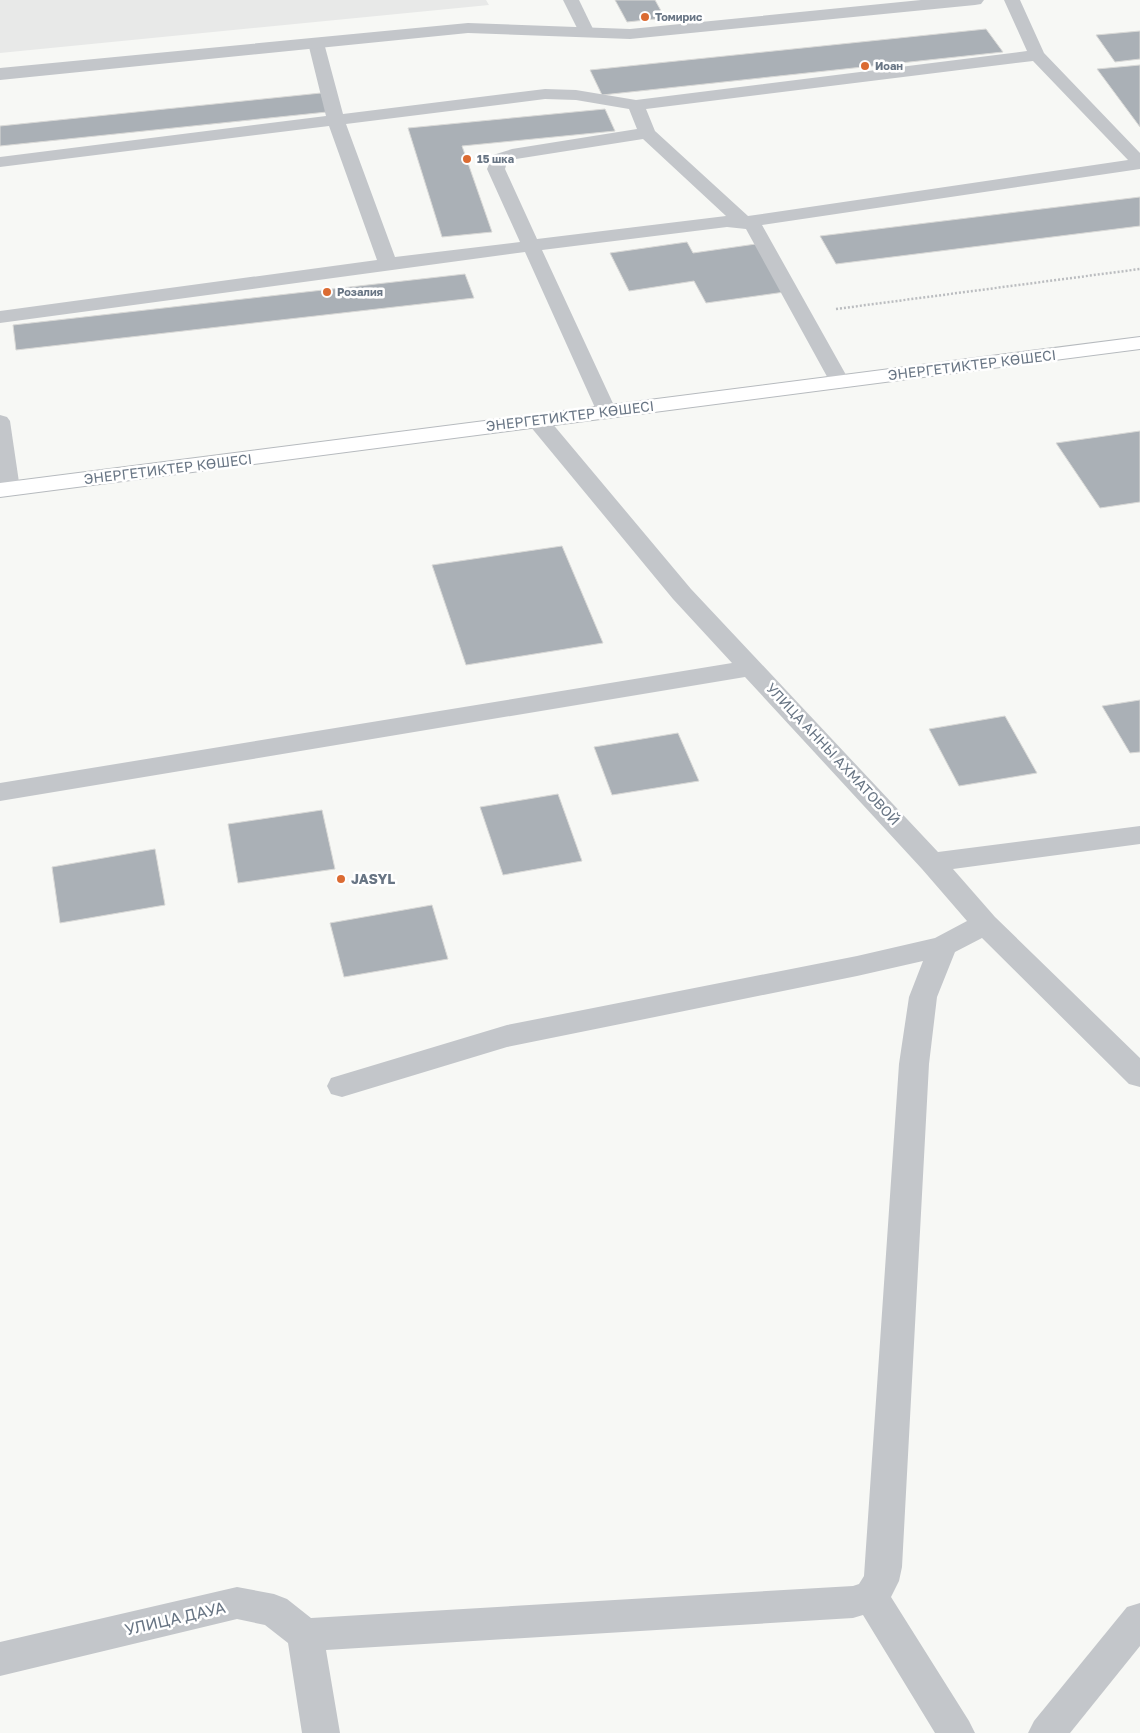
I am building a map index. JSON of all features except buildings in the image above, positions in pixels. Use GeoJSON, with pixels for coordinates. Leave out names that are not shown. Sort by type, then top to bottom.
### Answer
{"type":"FeatureCollection","features":[{"type":"Feature","properties":{"kind":"main road","name":"ЭНЕРГЕТИКТЕР КӨШЕСІ"},"geometry":{"type":"LineString","coordinates":[[5,490],[1140,343]]}},
{"type":"Feature","properties":{"kind":"street"},"geometry":{"type":"LineString","coordinates":[[0,74],[468,28],[630,34],[975,0]]}},
{"type":"Feature","properties":{"kind":"street","name":"УЛИЦА АННЫ АХМАТОВОЙ"},"geometry":{"type":"LineString","coordinates":[[538,421],[682,594],[932,862],[985,924],[1140,1076]]}},
{"type":"Feature","properties":{"kind":"street"},"geometry":{"type":"LineString","coordinates":[[0,792],[753,668]]}},
{"type":"Feature","properties":{"kind":"street"},"geometry":{"type":"LineString","coordinates":[[932,862],[1140,835]]}},
{"type":"Feature","properties":{"kind":"street"},"geometry":{"type":"LineString","coordinates":[[342,1086],[508,1036],[857,966],[943,946],[985,924]]}},
{"type":"Feature","properties":{"kind":"street"},"geometry":{"type":"LineString","coordinates":[[321,1733],[305,1635],[853,1602],[871,1597],[881,1581],[884,1567],[914,1064],[923,997],[943,946]]}},
{"type":"Feature","properties":{"kind":"street"},"geometry":{"type":"LineString","coordinates":[[871,1597],[956,1733]]}},
{"type":"Feature","properties":{"kind":"street","name":"УЛИЦА ДАУА"},"geometry":{"type":"LineString","coordinates":[[0,1659],[238,1603],[274,1610],[305,1635]]}},
{"type":"Feature","properties":{"kind":"street"},"geometry":{"type":"LineString","coordinates":[[1047,1733],[1140,1619]]}},
{"type":"Feature","properties":{"kind":"lane"},"geometry":{"type":"LineString","coordinates":[[571,0],[587,33]]}},
{"type":"Feature","properties":{"kind":"lane"},"geometry":{"type":"LineString","coordinates":[[1012,0],[1036,55],[1140,164]]}},
{"type":"Feature","properties":{"kind":"lane"},"geometry":{"type":"LineString","coordinates":[[316,43],[336,121],[388,264]]}},
{"type":"Feature","properties":{"kind":"lane"},"geometry":{"type":"LineString","coordinates":[[0,162],[545,94],[636,104],[1036,55]]}},
{"type":"Feature","properties":{"kind":"lane"},"geometry":{"type":"LineString","coordinates":[[636,104],[648,133],[744,221],[753,226],[840,382]]}},
{"type":"Feature","properties":{"kind":"lane"},"geometry":{"type":"LineString","coordinates":[[607,412],[496,169],[499,159],[512,154],[648,133]]}},
{"type":"Feature","properties":{"kind":"lane"},"geometry":{"type":"LineString","coordinates":[[0,316],[388,264],[727,221],[744,221],[1140,164]]}},
{"type":"Feature","properties":{"kind":"lane"},"geometry":{"type":"LineString","coordinates":[[0,421],[5,490]]}},
{"type":"Feature","properties":{"kind":"path"},"geometry":{"type":"LineString","coordinates":[[802,314],[1140,269]]}},
{"type":"Feature","properties":{"kind":"shaded area"},"geometry":{"type":"Polygon","coordinates":[[[0,0],[486,0],[489,5],[0,53],[0,0]]]}},
{"type":"Feature","properties":{"kind":"place","name":"Томирис"},"geometry":{"type":"Point","coordinates":[645,17]}},
{"type":"Feature","properties":{"kind":"place","name":"Иоан"},"geometry":{"type":"Point","coordinates":[865,66]}},
{"type":"Feature","properties":{"kind":"place","name":"15 шка"},"geometry":{"type":"Point","coordinates":[467,159]}},
{"type":"Feature","properties":{"kind":"place","name":"Розалия"},"geometry":{"type":"Point","coordinates":[327,292]}},
{"type":"Feature","properties":{"kind":"place","name":"JASYL"},"geometry":{"type":"Point","coordinates":[341,879]}}]}
